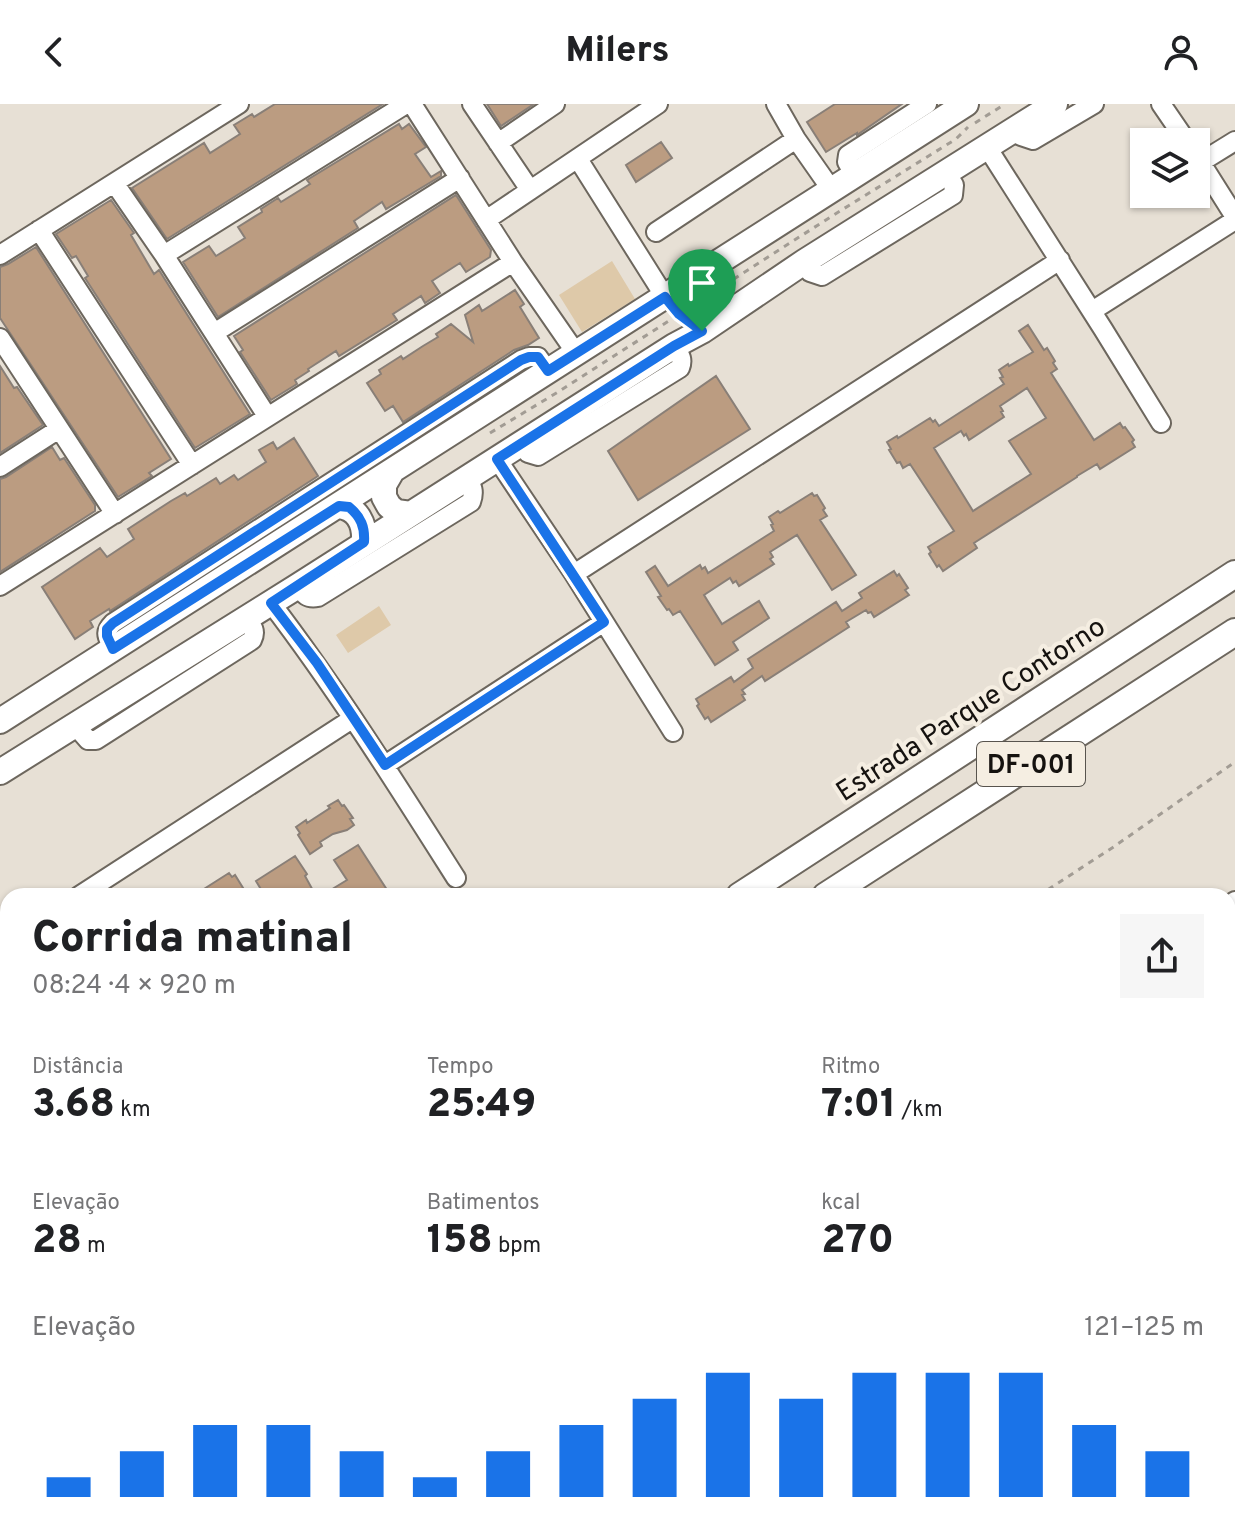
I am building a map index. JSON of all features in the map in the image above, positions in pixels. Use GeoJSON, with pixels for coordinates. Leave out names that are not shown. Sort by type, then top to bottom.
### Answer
{"type":"FeatureCollection","features":[{"type":"Feature","properties":{"kind":"highway","name":"Estrada Parque Contorno"},"geometry":{"type":"LineString","coordinates":[[765,887],[1235,574]]}},
{"type":"Feature","properties":{"kind":"highway","name":"DF-001"},"geometry":{"type":"LineString","coordinates":[[838,888],[1235,632]]}},
{"type":"Feature","properties":{"kind":"main road"},"geometry":{"type":"LineString","coordinates":[[0,721],[966,104]]}},
{"type":"Feature","properties":{"kind":"main road"},"geometry":{"type":"LineString","coordinates":[[0,772],[702,331],[804,262],[987,147],[1016,120],[1055,104]]}},
{"type":"Feature","properties":{"kind":"main road"},"geometry":{"type":"LineString","coordinates":[[391,473],[384,485],[384,497],[396,512],[411,514]]}},
{"type":"Feature","properties":{"kind":"main road"},"geometry":{"type":"LineString","coordinates":[[339,506],[349,507],[361,520],[365,530],[364,542]]}},
{"type":"Feature","properties":{"kind":"street"},"geometry":{"type":"LineString","coordinates":[[0,255],[239,104]]}},
{"type":"Feature","properties":{"kind":"street"},"geometry":{"type":"LineString","coordinates":[[164,255],[409,104],[576,353]]}},
{"type":"Feature","properties":{"kind":"street"},"geometry":{"type":"LineString","coordinates":[[472,104],[530,190]]}},
{"type":"Feature","properties":{"kind":"street"},"geometry":{"type":"LineString","coordinates":[[498,143],[555,104]]}},
{"type":"Feature","properties":{"kind":"street"},"geometry":{"type":"LineString","coordinates":[[486,220],[658,104]]}},
{"type":"Feature","properties":{"kind":"street"},"geometry":{"type":"LineString","coordinates":[[776,104],[831,189]]}},
{"type":"Feature","properties":{"kind":"street"},"geometry":{"type":"LineString","coordinates":[[854,174],[847,162],[848,155],[927,104]]}},
{"type":"Feature","properties":{"kind":"street"},"geometry":{"type":"LineString","coordinates":[[1016,120],[1021,136],[1033,140],[1094,104]]}},
{"type":"Feature","properties":{"kind":"street"},"geometry":{"type":"LineString","coordinates":[[1161,104],[1177,128]]}},
{"type":"Feature","properties":{"kind":"street"},"geometry":{"type":"LineString","coordinates":[[656,232],[796,139]]}},
{"type":"Feature","properties":{"kind":"street"},"geometry":{"type":"LineString","coordinates":[[1210,153],[1235,141]]}},
{"type":"Feature","properties":{"kind":"street"},"geometry":{"type":"LineString","coordinates":[[987,147],[1161,423]]}},
{"type":"Feature","properties":{"kind":"street"},"geometry":{"type":"LineString","coordinates":[[578,159],[665,297]]}},
{"type":"Feature","properties":{"kind":"street"},"geometry":{"type":"LineString","coordinates":[[214,333],[460,178]]}},
{"type":"Feature","properties":{"kind":"street"},"geometry":{"type":"LineString","coordinates":[[1092,311],[1235,218],[1210,178]]}},
{"type":"Feature","properties":{"kind":"street"},"geometry":{"type":"LineString","coordinates":[[115,184],[267,416]]}},
{"type":"Feature","properties":{"kind":"street"},"geometry":{"type":"LineString","coordinates":[[39,230],[192,465]]}},
{"type":"Feature","properties":{"kind":"street"},"geometry":{"type":"LineString","coordinates":[[574,574],[1060,260]]}},
{"type":"Feature","properties":{"kind":"street"},"geometry":{"type":"LineString","coordinates":[[0,586],[513,262]]}},
{"type":"Feature","properties":{"kind":"street"},"geometry":{"type":"LineString","coordinates":[[3,349],[115,514]]}},
{"type":"Feature","properties":{"kind":"street"},"geometry":{"type":"LineString","coordinates":[[113,649],[107,629],[113,623],[521,360],[538,357],[548,371]]}},
{"type":"Feature","properties":{"kind":"street"},"geometry":{"type":"LineString","coordinates":[[0,467],[59,429]]}},
{"type":"Feature","properties":{"kind":"street"},"geometry":{"type":"LineString","coordinates":[[497,459],[574,574],[673,732]]}},
{"type":"Feature","properties":{"kind":"street"},"geometry":{"type":"LineString","coordinates":[[298,586],[304,595],[318,597],[471,502],[473,488],[467,477]]}},
{"type":"Feature","properties":{"kind":"street"},"geometry":{"type":"LineString","coordinates":[[271,603],[317,663],[456,878]]}},
{"type":"Feature","properties":{"kind":"street"},"geometry":{"type":"LineString","coordinates":[[385,765],[604,622]]}},
{"type":"Feature","properties":{"kind":"street"},"geometry":{"type":"LineString","coordinates":[[91,888],[352,719]]}},
{"type":"Feature","properties":{"kind":"path"},"geometry":{"type":"LineString","coordinates":[[1050,888],[1235,762]]}},
{"type":"Feature","properties":{"kind":"shaded area"},"geometry":{"type":"Polygon","coordinates":[[[612,261],[635,299],[582,332],[559,295],[612,261]]]}},
{"type":"Feature","properties":{"kind":"shaded area"},"geometry":{"type":"Polygon","coordinates":[[[379,606],[391,625],[348,653],[336,635],[379,606]]]}},
{"type":"Feature","properties":{"kind":"building"},"geometry":{"type":"Polygon","coordinates":[[[275,104],[383,104],[167,239],[132,188],[204,143],[210,153],[240,134],[234,125],[275,104]]]}},
{"type":"Feature","properties":{"kind":"building"},"geometry":{"type":"Polygon","coordinates":[[[487,104],[534,104],[501,126],[487,104]]]}},
{"type":"Feature","properties":{"kind":"building"},"geometry":{"type":"Polygon","coordinates":[[[835,104],[902,104],[826,152],[807,122],[835,104]]]}},
{"type":"Feature","properties":{"kind":"building"},"geometry":{"type":"Polygon","coordinates":[[[399,124],[402,129],[409,124],[426,147],[415,154],[431,177],[441,171],[441,176],[386,209],[382,202],[354,221],[358,228],[218,317],[183,262],[209,246],[216,256],[245,238],[238,227],[262,212],[261,209],[278,198],[281,202],[310,184],[307,180],[399,124]]]}},
{"type":"Feature","properties":{"kind":"building"},"geometry":{"type":"Polygon","coordinates":[[[661,142],[672,158],[636,182],[626,165],[661,142]]]}},
{"type":"Feature","properties":{"kind":"building"},"geometry":{"type":"Polygon","coordinates":[[[456,195],[491,250],[490,257],[466,272],[460,263],[432,281],[440,293],[425,303],[421,296],[393,314],[397,320],[339,356],[336,351],[295,380],[297,384],[271,400],[240,352],[243,350],[234,336],[456,195]]]}},
{"type":"Feature","properties":{"kind":"building"},"geometry":{"type":"Polygon","coordinates":[[[111,200],[134,233],[131,235],[154,274],[159,270],[250,414],[195,448],[85,278],[88,276],[76,256],[72,258],[56,234],[111,200]]]}},
{"type":"Feature","properties":{"kind":"building"},"geometry":{"type":"Polygon","coordinates":[[[36,247],[171,459],[149,473],[152,476],[118,497],[0,318],[0,267],[36,247]]]}},
{"type":"Feature","properties":{"kind":"building"},"geometry":{"type":"Polygon","coordinates":[[[515,290],[524,304],[520,307],[539,338],[514,350],[403,422],[393,406],[385,411],[367,383],[381,374],[379,370],[438,337],[436,334],[451,324],[473,342],[465,315],[479,305],[482,311],[515,290]]]}},
{"type":"Feature","properties":{"kind":"building"},"geometry":{"type":"Polygon","coordinates":[[[1028,325],[1044,350],[1047,348],[1057,369],[1051,373],[1094,440],[1120,423],[1134,440],[1135,447],[1100,469],[1097,464],[1077,476],[974,543],[977,548],[943,571],[939,565],[937,567],[928,547],[954,531],[910,464],[903,468],[900,462],[897,463],[887,442],[930,418],[939,426],[1004,384],[999,370],[1033,352],[1019,331],[1028,325]],[[1027,388],[1000,406],[1004,417],[969,440],[961,431],[934,448],[973,511],[1031,474],[1009,441],[1046,418],[1027,388]]]}},
{"type":"Feature","properties":{"kind":"building"},"geometry":{"type":"Polygon","coordinates":[[[0,366],[43,425],[0,453],[0,366]]]}},
{"type":"Feature","properties":{"kind":"building"},"geometry":{"type":"Polygon","coordinates":[[[716,376],[750,429],[638,500],[608,451],[716,376]]]}},
{"type":"Feature","properties":{"kind":"building"},"geometry":{"type":"Polygon","coordinates":[[[294,438],[318,476],[90,621],[93,627],[75,639],[42,587],[100,548],[107,557],[134,539],[128,529],[171,501],[185,493],[187,496],[216,478],[220,484],[234,475],[238,480],[266,462],[259,450],[273,442],[277,449],[294,438]]]}},
{"type":"Feature","properties":{"kind":"building"},"geometry":{"type":"Polygon","coordinates":[[[52,447],[60,460],[64,458],[95,505],[95,511],[0,572],[0,479],[52,447]]]}},
{"type":"Feature","properties":{"kind":"building"},"geometry":{"type":"Polygon","coordinates":[[[812,493],[817,495],[825,508],[823,510],[827,516],[820,520],[856,575],[832,590],[797,535],[770,552],[774,564],[739,586],[730,578],[704,595],[722,624],[759,601],[769,618],[733,642],[738,650],[715,665],[680,611],[673,615],[667,610],[646,572],[655,566],[668,586],[700,565],[708,573],[774,531],[769,517],[812,493]]]}},
{"type":"Feature","properties":{"kind":"building"},"geometry":{"type":"Polygon","coordinates":[[[894,571],[908,588],[905,590],[909,595],[874,617],[866,610],[846,622],[849,627],[765,681],[762,676],[742,690],[745,700],[711,722],[708,717],[705,719],[696,699],[731,677],[734,682],[753,668],[748,659],[836,602],[842,611],[862,598],[859,593],[894,571]]]}},
{"type":"Feature","properties":{"kind":"building"},"geometry":{"type":"Polygon","coordinates":[[[338,800],[353,818],[350,819],[354,825],[320,842],[322,846],[310,854],[296,827],[306,820],[307,823],[338,800]]]}},
{"type":"Feature","properties":{"kind":"building"},"geometry":{"type":"Polygon","coordinates":[[[358,845],[386,888],[334,888],[347,880],[334,860],[358,845]]]}},
{"type":"Feature","properties":{"kind":"building"},"geometry":{"type":"Polygon","coordinates":[[[295,856],[312,888],[260,888],[256,881],[295,856]]]}},
{"type":"Feature","properties":{"kind":"building"},"geometry":{"type":"Polygon","coordinates":[[[229,873],[232,877],[235,875],[243,888],[206,888],[229,873]]]}},
{"type":"Feature","properties":{"kind":"route"},"geometry":{"type":"LineString","coordinates":[[665,297],[679,314],[702,331],[497,459],[604,622],[385,765],[317,663],[271,603],[364,542],[365,530],[361,520],[349,507],[339,506],[113,649],[107,629],[113,623],[521,360],[538,357],[548,371],[665,297]]}}]}
